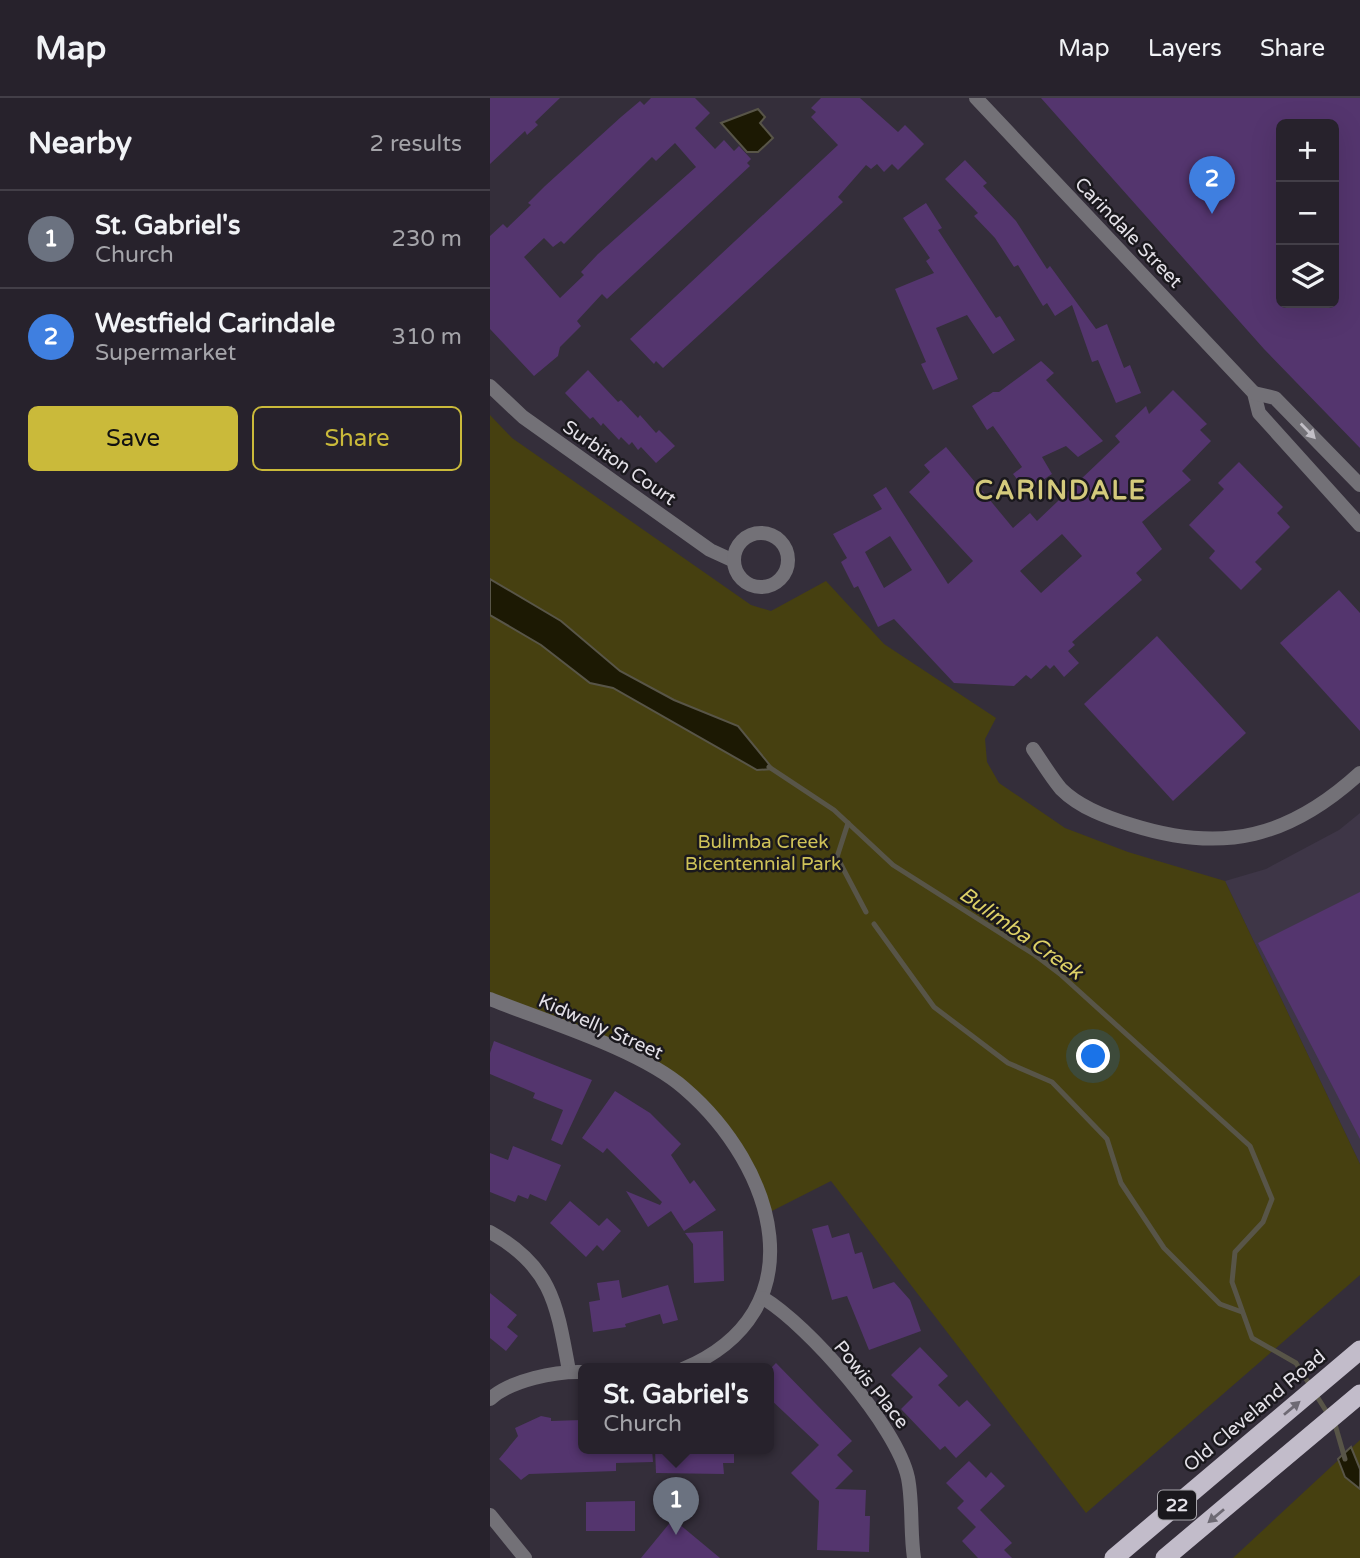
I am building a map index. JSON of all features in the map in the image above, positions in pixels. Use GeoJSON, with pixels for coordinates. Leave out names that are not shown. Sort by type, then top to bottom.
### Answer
{"type":"FeatureCollection","features":[{"type":"Feature","properties":{"kind":"highway","name":"Old Cleveland Road"},"geometry":{"type":"LineString","coordinates":[[1114,1558],[1360,1350]]}},
{"type":"Feature","properties":{"kind":"highway","name":"22"},"geometry":{"type":"LineString","coordinates":[[1165,1558],[1360,1394]]}},
{"type":"Feature","properties":{"kind":"street","name":"Carindale Street"},"geometry":{"type":"LineString","coordinates":[[976,98],[1254,393],[1259,413],[1360,525]]}},
{"type":"Feature","properties":{"kind":"street","name":"Surbiton Court"},"geometry":{"type":"LineString","coordinates":[[490,386],[523,417],[710,550],[734,561]]}},
{"type":"Feature","properties":{"kind":"street","name":"Carindale Street"},"geometry":{"type":"LineString","coordinates":[[1254,393],[1275,398],[1360,485]]}},
{"type":"Feature","properties":{"kind":"street"},"geometry":{"type":"LineString","coordinates":[[1034,749],[1062,789],[1101,816],[1161,834],[1216,840],[1269,832],[1308,815],[1360,773]]}},
{"type":"Feature","properties":{"kind":"street","name":"Kidwelly Street"},"geometry":{"type":"LineString","coordinates":[[490,999],[645,1062],[683,1088],[713,1119],[736,1149],[766,1214],[773,1251],[763,1298],[736,1337],[711,1357],[697,1363]]}},
{"type":"Feature","properties":{"kind":"street"},"geometry":{"type":"LineString","coordinates":[[490,1232],[517,1247],[542,1274],[555,1304],[576,1372],[525,1381],[490,1399]]}},
{"type":"Feature","properties":{"kind":"street","name":"Powis Place"},"geometry":{"type":"LineString","coordinates":[[763,1298],[781,1309],[833,1364],[882,1422],[898,1448],[908,1479],[914,1558]]}},
{"type":"Feature","properties":{"kind":"street"},"geometry":{"type":"LineString","coordinates":[[490,1515],[525,1558]]}},
{"type":"Feature","properties":{"kind":"shaded area"},"geometry":{"type":"Polygon","coordinates":[[[758,109],[765,117],[760,123],[773,138],[758,152],[747,152],[721,123],[758,109]]]}},
{"type":"Feature","properties":{"kind":"shaded area"},"geometry":{"type":"Polygon","coordinates":[[[490,579],[561,621],[620,671],[674,700],[738,726],[773,769],[757,770],[613,688],[590,683],[541,645],[490,615],[490,579]]]}},
{"type":"Feature","properties":{"kind":"shaded area"},"geometry":{"type":"Polygon","coordinates":[[[1360,813],[1360,1164],[1225,881],[1266,869],[1339,830],[1360,813]]]}},
{"type":"Feature","properties":{"kind":"shaded area"},"geometry":{"type":"Polygon","coordinates":[[[1351,1447],[1360,1469],[1360,1489],[1345,1477],[1338,1459],[1351,1447]]]}},
{"type":"Feature","properties":{"kind":"green space","name":"Bulimba Creek Bicentennial Park"},"geometry":{"type":"Polygon","coordinates":[[[490,415],[512,438],[751,605],[771,611],[826,581],[884,644],[996,718],[985,739],[987,762],[999,783],[1065,828],[1128,852],[1225,881],[1360,1164],[1360,1275],[1086,1513],[831,1181],[766,1214],[714,1119],[645,1062],[490,999],[490,415]]]}},
{"type":"Feature","properties":{"kind":"green space"},"geometry":{"type":"Polygon","coordinates":[[[1360,1440],[1360,1558],[1233,1558],[1360,1440]]]}},
{"type":"Feature","properties":{"kind":"building"},"geometry":{"type":"Polygon","coordinates":[[[490,98],[560,98],[535,122],[538,125],[527,135],[525,131],[490,164],[490,98]]]}},
{"type":"Feature","properties":{"kind":"building"},"geometry":{"type":"Polygon","coordinates":[[[651,98],[695,98],[710,113],[695,128],[715,149],[724,140],[734,151],[739,146],[751,159],[747,163],[750,166],[607,299],[602,294],[577,321],[581,326],[560,347],[558,356],[534,376],[490,329],[490,236],[503,224],[507,228],[531,205],[528,203],[545,186],[621,117],[640,101],[644,105],[651,98]],[[675,143],[656,161],[652,157],[564,244],[561,241],[553,247],[544,238],[524,257],[560,298],[584,275],[581,272],[598,254],[696,167],[675,143]]]}},
{"type":"Feature","properties":{"kind":"building"},"geometry":{"type":"Polygon","coordinates":[[[821,98],[860,98],[898,132],[905,125],[924,144],[898,170],[892,164],[884,172],[877,164],[871,169],[866,165],[838,197],[843,202],[810,233],[663,368],[656,361],[654,364],[630,339],[838,145],[811,117],[816,112],[811,108],[821,98]]]}},
{"type":"Feature","properties":{"kind":"building"},"geometry":{"type":"Polygon","coordinates":[[[1041,98],[1360,98],[1360,448],[1264,349],[1041,98]]]}},
{"type":"Feature","properties":{"kind":"building"},"geometry":{"type":"Polygon","coordinates":[[[965,160],[987,183],[983,186],[1016,221],[1047,269],[1050,266],[1096,329],[1107,324],[1124,368],[1130,365],[1141,393],[1116,403],[1098,360],[1092,362],[1072,305],[1055,316],[1047,303],[1043,306],[1018,265],[1014,267],[995,238],[974,216],[978,213],[945,179],[965,160]]]}},
{"type":"Feature","properties":{"kind":"building"},"geometry":{"type":"Polygon","coordinates":[[[926,203],[942,228],[938,230],[996,318],[1000,316],[1015,340],[993,354],[967,315],[936,328],[958,379],[933,390],[921,364],[926,362],[895,289],[934,273],[926,261],[930,258],[903,218],[926,203]]]}},
{"type":"Feature","properties":{"kind":"building"},"geometry":{"type":"Polygon","coordinates":[[[1041,361],[1054,373],[1046,380],[1103,441],[1078,457],[1066,446],[1042,457],[1052,474],[1026,491],[1013,474],[1022,467],[993,426],[987,430],[972,406],[993,392],[999,392],[1041,361]]]}},
{"type":"Feature","properties":{"kind":"building"},"geometry":{"type":"Polygon","coordinates":[[[588,370],[618,402],[621,400],[638,418],[640,415],[656,433],[659,430],[675,446],[656,463],[641,447],[638,450],[632,442],[629,445],[621,437],[619,440],[603,423],[601,426],[593,417],[590,419],[565,393],[588,370]]]}},
{"type":"Feature","properties":{"kind":"building"},"geometry":{"type":"Polygon","coordinates":[[[1173,390],[1207,424],[1200,430],[1211,441],[1182,471],[1191,480],[1142,522],[1162,549],[1136,573],[1142,580],[1072,642],[1075,645],[1068,651],[1079,663],[1064,677],[1054,665],[1050,669],[1046,665],[1031,679],[1026,675],[1014,686],[954,683],[894,619],[878,627],[858,586],[854,588],[841,562],[847,558],[833,534],[882,509],[873,495],[886,487],[948,584],[973,561],[909,492],[930,472],[924,465],[946,447],[1013,528],[1030,513],[1037,521],[1120,442],[1115,436],[1146,406],[1149,414],[1173,390]],[[1062,534],[1020,571],[1041,593],[1082,556],[1062,534]],[[890,536],[865,552],[884,588],[912,570],[890,536]]]}},
{"type":"Feature","properties":{"kind":"building"},"geometry":{"type":"Polygon","coordinates":[[[1239,462],[1283,507],[1277,513],[1290,527],[1255,562],[1262,569],[1241,590],[1209,558],[1215,551],[1189,525],[1224,489],[1218,483],[1239,462]]]}},
{"type":"Feature","properties":{"kind":"building"},"geometry":{"type":"Polygon","coordinates":[[[1339,590],[1360,613],[1360,731],[1280,643],[1339,590]]]}},
{"type":"Feature","properties":{"kind":"building"},"geometry":{"type":"Polygon","coordinates":[[[1157,636],[1246,733],[1173,801],[1084,704],[1157,636]]]}},
{"type":"Feature","properties":{"kind":"building"},"geometry":{"type":"Polygon","coordinates":[[[1360,892],[1360,1139],[1258,943],[1360,892]]]}},
{"type":"Feature","properties":{"kind":"building"},"geometry":{"type":"Polygon","coordinates":[[[494,1041],[592,1080],[562,1145],[551,1140],[563,1110],[533,1098],[535,1093],[490,1074],[490,1053],[494,1041]]]}},
{"type":"Feature","properties":{"kind":"building"},"geometry":{"type":"Polygon","coordinates":[[[615,1091],[650,1113],[681,1144],[671,1155],[690,1184],[694,1180],[716,1210],[684,1231],[671,1211],[648,1227],[626,1191],[660,1205],[662,1202],[607,1148],[603,1153],[582,1138],[615,1091]]]}},
{"type":"Feature","properties":{"kind":"building"},"geometry":{"type":"Polygon","coordinates":[[[513,1146],[561,1165],[546,1201],[530,1194],[528,1199],[518,1195],[515,1202],[490,1192],[490,1153],[508,1160],[513,1146]]]}},
{"type":"Feature","properties":{"kind":"building"},"geometry":{"type":"Polygon","coordinates":[[[570,1201],[599,1226],[607,1218],[621,1231],[603,1251],[597,1245],[586,1257],[550,1223],[570,1201]]]}},
{"type":"Feature","properties":{"kind":"building"},"geometry":{"type":"Polygon","coordinates":[[[828,1225],[832,1238],[849,1233],[855,1254],[862,1252],[873,1289],[894,1282],[910,1300],[921,1331],[869,1350],[847,1296],[832,1300],[812,1229],[828,1225]]]}},
{"type":"Feature","properties":{"kind":"building"},"geometry":{"type":"Polygon","coordinates":[[[723,1231],[724,1281],[694,1283],[693,1244],[685,1233],[723,1231]]]}},
{"type":"Feature","properties":{"kind":"building"},"geometry":{"type":"Polygon","coordinates":[[[619,1280],[622,1298],[668,1285],[678,1320],[663,1324],[660,1314],[625,1324],[626,1327],[593,1332],[589,1302],[600,1300],[597,1283],[619,1280]]]}},
{"type":"Feature","properties":{"kind":"building"},"geometry":{"type":"Polygon","coordinates":[[[490,1293],[517,1315],[507,1327],[518,1336],[506,1351],[490,1338],[490,1293]]]}},
{"type":"Feature","properties":{"kind":"building"},"geometry":{"type":"Polygon","coordinates":[[[920,1347],[948,1376],[938,1385],[959,1407],[967,1400],[991,1425],[956,1458],[945,1446],[940,1450],[901,1409],[913,1397],[891,1375],[920,1347]]]}},
{"type":"Feature","properties":{"kind":"building"},"geometry":{"type":"Polygon","coordinates":[[[776,1363],[852,1441],[837,1455],[853,1471],[835,1489],[866,1490],[865,1516],[870,1516],[869,1552],[817,1550],[819,1501],[791,1473],[819,1445],[774,1403],[776,1363]]]}},
{"type":"Feature","properties":{"kind":"building"},"geometry":{"type":"Polygon","coordinates":[[[541,1416],[551,1418],[551,1421],[578,1420],[578,1454],[652,1454],[653,1462],[616,1463],[616,1471],[529,1474],[521,1480],[499,1459],[518,1436],[515,1428],[541,1416]]]}},
{"type":"Feature","properties":{"kind":"building"},"geometry":{"type":"Polygon","coordinates":[[[655,1454],[734,1454],[734,1463],[723,1463],[724,1474],[656,1473],[655,1454]]]}},
{"type":"Feature","properties":{"kind":"building"},"geometry":{"type":"Polygon","coordinates":[[[969,1461],[986,1478],[991,1472],[1005,1486],[980,1510],[1012,1543],[1004,1550],[1012,1558],[978,1558],[962,1541],[976,1527],[957,1508],[964,1501],[946,1483],[969,1461]]]}},
{"type":"Feature","properties":{"kind":"building"},"geometry":{"type":"Polygon","coordinates":[[[635,1501],[635,1531],[586,1531],[586,1502],[635,1501]]]}},
{"type":"Feature","properties":{"kind":"building"},"geometry":{"type":"Polygon","coordinates":[[[673,1519],[720,1558],[641,1558],[673,1519]]]}},
{"type":"Feature","properties":{"kind":"waterway","name":"Bulimba Creek"},"geometry":{"type":"LineString","coordinates":[[769,767],[834,810],[893,865],[1035,955],[1060,974],[1250,1146],[1272,1199],[1263,1222],[1235,1252],[1232,1282],[1252,1338],[1296,1363],[1328,1414]]}},
{"type":"Feature","properties":{"kind":"waterway"},"geometry":{"type":"LineString","coordinates":[[848,823],[837,857],[866,912]]}},
{"type":"Feature","properties":{"kind":"waterway"},"geometry":{"type":"LineString","coordinates":[[874,924],[934,1007],[1008,1063],[1052,1082],[1107,1139],[1121,1183],[1164,1248],[1220,1304],[1242,1312]]}},
{"type":"Feature","properties":{"kind":"waterway","name":"Bulimba Creek"},"geometry":{"type":"LineString","coordinates":[[1334,1421],[1345,1459]]}},
{"type":"Feature","properties":{"kind":"place","name":"Westfield Carindale"},"geometry":{"type":"Point","coordinates":[1212,214]}},
{"type":"Feature","properties":{"kind":"place","name":"St. Gabriel's"},"geometry":{"type":"Point","coordinates":[676,1535]}},
{"type":"Feature","properties":{"kind":"district","name":"CARINDALE"},"geometry":{"type":"Point","coordinates":[1061,490]}}]}
